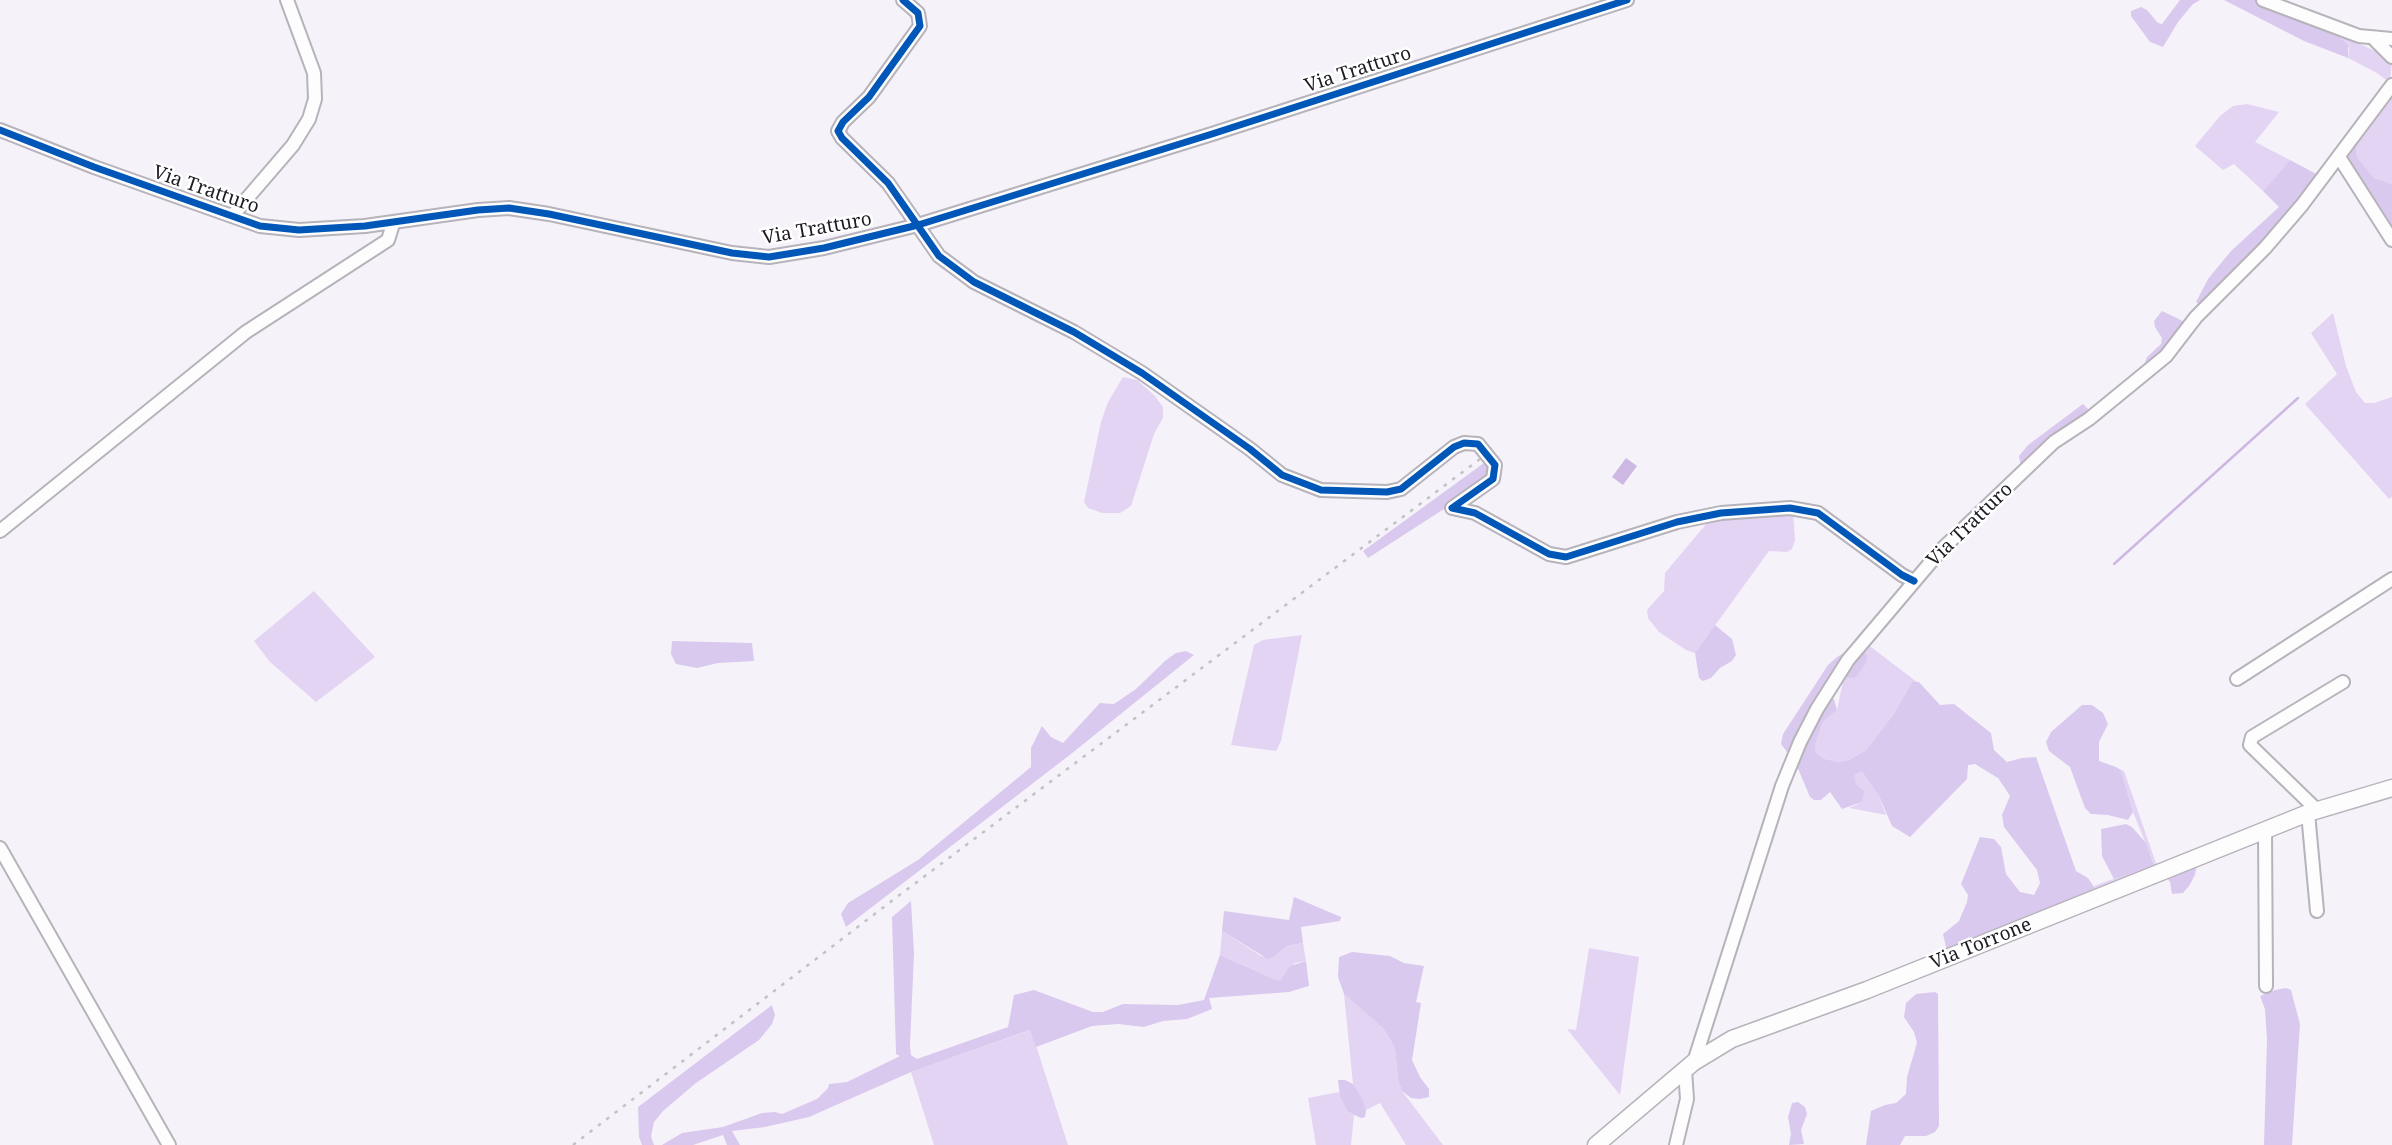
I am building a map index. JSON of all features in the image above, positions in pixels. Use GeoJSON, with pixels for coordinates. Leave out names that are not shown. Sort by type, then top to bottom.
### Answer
{"type":"FeatureCollection","features":[{"type":"Feature","properties":{"kind":"main road","name":"Via Torrone"},"geometry":{"type":"LineString","coordinates":[[1596,1145],[1690,1066],[1714,1048],[1742,1035],[1867,989],[2313,812],[2392,789]]}},
{"type":"Feature","properties":{"kind":"street"},"geometry":{"type":"LineString","coordinates":[[232,216],[293,145],[309,119],[315,99],[314,74],[287,0]]}},
{"type":"Feature","properties":{"kind":"street"},"geometry":{"type":"LineString","coordinates":[[903,0],[918,13],[920,26],[869,97],[838,131],[842,138],[888,183],[939,256],[974,282],[1097,346],[1142,373],[1250,449],[1282,475],[1321,490],[1387,492],[1401,489],[1454,447],[1464,443],[1478,444],[1494,465],[1493,479],[1452,508],[1475,513],[1549,554],[1566,557],[1676,522],[1721,513],[1790,508],[1818,513],[1914,581]]}},
{"type":"Feature","properties":{"kind":"street","name":"Via Tratturo"},"geometry":{"type":"LineString","coordinates":[[0,130],[94,167],[260,226],[299,230],[393,223],[478,209],[509,208],[733,253],[769,257],[824,248],[918,225],[1598,5],[1627,0]]}},
{"type":"Feature","properties":{"kind":"street"},"geometry":{"type":"LineString","coordinates":[[2263,0],[2360,36],[2392,39]]}},
{"type":"Feature","properties":{"kind":"street"},"geometry":{"type":"LineString","coordinates":[[2374,39],[2392,57]]}},
{"type":"Feature","properties":{"kind":"street","name":"Via Tratturo"},"geometry":{"type":"LineString","coordinates":[[1676,1145],[1687,1099],[1690,1066],[1782,786],[1817,709],[1848,660],[1941,550],[2054,442],[2090,419],[2166,356],[2196,317],[2265,248],[2339,157],[2392,85]]}},
{"type":"Feature","properties":{"kind":"street"},"geometry":{"type":"LineString","coordinates":[[2339,157],[2392,240]]}},
{"type":"Feature","properties":{"kind":"street"},"geometry":{"type":"LineString","coordinates":[[0,531],[246,332],[388,240],[393,223]]}},
{"type":"Feature","properties":{"kind":"street"},"geometry":{"type":"LineString","coordinates":[[2237,679],[2392,579]]}},
{"type":"Feature","properties":{"kind":"street"},"geometry":{"type":"LineString","coordinates":[[2317,911],[2313,812],[2250,745],[2252,737],[2343,682]]}},
{"type":"Feature","properties":{"kind":"street"},"geometry":{"type":"LineString","coordinates":[[2265,831],[2266,986]]}},
{"type":"Feature","properties":{"kind":"street"},"geometry":{"type":"LineString","coordinates":[[0,848],[169,1145]]}},
{"type":"Feature","properties":{"kind":"shaded area"},"geometry":{"type":"Polygon","coordinates":[[[2180,0],[2200,0],[2193,4],[2178,22],[2163,47],[2150,42],[2131,16],[2131,11],[2141,7],[2162,24],[2180,0]]]}},
{"type":"Feature","properties":{"kind":"shaded area"},"geometry":{"type":"Polygon","coordinates":[[[2224,0],[2256,0],[2332,31],[2348,45],[2348,58],[2304,41],[2224,0]]]}},
{"type":"Feature","properties":{"kind":"shaded area"},"geometry":{"type":"Polygon","coordinates":[[[2332,31],[2388,57],[2392,62],[2390,83],[2348,58],[2349,48],[2332,31]]]}},
{"type":"Feature","properties":{"kind":"shaded area"},"geometry":{"type":"Polygon","coordinates":[[[2392,96],[2392,184],[2374,178],[2357,157],[2355,138],[2392,96]]]}},
{"type":"Feature","properties":{"kind":"shaded area"},"geometry":{"type":"Polygon","coordinates":[[[2247,104],[2279,112],[2255,142],[2290,160],[2263,191],[2234,164],[2223,170],[2195,146],[2220,116],[2233,106],[2247,104]]]}},
{"type":"Feature","properties":{"kind":"shaded area"},"geometry":{"type":"Polygon","coordinates":[[[2355,138],[2357,157],[2374,178],[2392,184],[2392,236],[2341,158],[2355,138]]]}},
{"type":"Feature","properties":{"kind":"shaded area"},"geometry":{"type":"Polygon","coordinates":[[[2290,160],[2322,177],[2201,306],[2196,302],[2208,279],[2231,251],[2279,207],[2263,191],[2290,160]]]}},
{"type":"Feature","properties":{"kind":"shaded area"},"geometry":{"type":"Polygon","coordinates":[[[2162,311],[2187,323],[2162,354],[2148,364],[2145,362],[2147,357],[2161,344],[2162,338],[2154,321],[2162,311]]]}},
{"type":"Feature","properties":{"kind":"shaded area"},"geometry":{"type":"Polygon","coordinates":[[[2333,313],[2346,366],[2356,392],[2365,403],[2392,397],[2392,497],[2389,499],[2305,404],[2337,374],[2311,333],[2333,313]]]}},
{"type":"Feature","properties":{"kind":"shaded area"},"geometry":{"type":"Polygon","coordinates":[[[1123,377],[1137,380],[1155,396],[1163,407],[1163,418],[1154,434],[1131,506],[1120,513],[1102,513],[1088,508],[1084,502],[1101,422],[1108,402],[1123,377]]]}},
{"type":"Feature","properties":{"kind":"shaded area"},"geometry":{"type":"Polygon","coordinates":[[[2083,404],[2090,411],[2021,468],[2019,456],[2028,445],[2083,404]]]}},
{"type":"Feature","properties":{"kind":"shaded area"},"geometry":{"type":"Polygon","coordinates":[[[1626,458],[1637,466],[1623,485],[1612,477],[1626,458]]]}},
{"type":"Feature","properties":{"kind":"shaded area"},"geometry":{"type":"Polygon","coordinates":[[[1488,460],[1492,478],[1368,558],[1363,551],[1488,460]]]}},
{"type":"Feature","properties":{"kind":"shaded area"},"geometry":{"type":"Polygon","coordinates":[[[1793,511],[1795,541],[1792,549],[1787,552],[1769,551],[1695,653],[1659,632],[1648,618],[1647,610],[1664,591],[1665,573],[1712,517],[1793,511]]]}},
{"type":"Feature","properties":{"kind":"shaded area"},"geometry":{"type":"Polygon","coordinates":[[[314,591],[375,657],[316,702],[270,662],[254,641],[314,591]]]}},
{"type":"Feature","properties":{"kind":"shaded area"},"geometry":{"type":"Polygon","coordinates":[[[1715,625],[1732,639],[1736,655],[1711,678],[1703,681],[1699,678],[1695,653],[1715,625]]]}},
{"type":"Feature","properties":{"kind":"shaded area"},"geometry":{"type":"Polygon","coordinates":[[[1302,635],[1281,741],[1276,751],[1231,745],[1254,645],[1263,640],[1302,635]]]}},
{"type":"Feature","properties":{"kind":"shaded area"},"geometry":{"type":"Polygon","coordinates":[[[672,641],[752,643],[754,661],[718,663],[697,668],[676,664],[671,654],[672,641]]]}},
{"type":"Feature","properties":{"kind":"shaded area"},"geometry":{"type":"Polygon","coordinates":[[[1867,644],[1917,682],[1912,682],[1893,715],[1866,750],[1849,760],[1839,762],[1825,759],[1816,753],[1815,745],[1823,722],[1837,710],[1844,677],[1867,644]]]}},
{"type":"Feature","properties":{"kind":"shaded area"},"geometry":{"type":"Polygon","coordinates":[[[1849,650],[1864,651],[1867,656],[1866,663],[1857,676],[1844,677],[1822,694],[1834,699],[1837,710],[1823,722],[1815,745],[1816,753],[1825,759],[1839,762],[1849,760],[1866,750],[1893,715],[1912,682],[1919,682],[1940,705],[1954,704],[1991,733],[1994,750],[2007,762],[2036,757],[2076,871],[2088,878],[2096,890],[1947,951],[1943,934],[1959,921],[1967,902],[1968,895],[1961,884],[1980,837],[1994,839],[2001,847],[2006,874],[2020,892],[2034,895],[2040,883],[2037,870],[2004,827],[2002,815],[2010,796],[1998,778],[1975,764],[1968,765],[1967,779],[1910,837],[1892,826],[1879,796],[1862,771],[1854,775],[1856,784],[1864,791],[1862,802],[1842,809],[1830,792],[1821,800],[1810,797],[1796,764],[1781,744],[1783,734],[1828,665],[1849,650]]]}},
{"type":"Feature","properties":{"kind":"shaded area"},"geometry":{"type":"Polygon","coordinates":[[[1186,651],[1194,655],[1071,754],[846,927],[841,914],[848,903],[918,860],[1031,767],[1031,748],[1042,726],[1051,737],[1063,743],[1100,703],[1114,704],[1136,689],[1166,660],[1176,653],[1186,651]]]}},
{"type":"Feature","properties":{"kind":"shaded area"},"geometry":{"type":"Polygon","coordinates":[[[2082,705],[2092,705],[2103,713],[2108,724],[2099,742],[2099,761],[2121,770],[2133,812],[2128,820],[2091,814],[2085,808],[2070,767],[2049,751],[2046,742],[2051,732],[2082,705]]]}},
{"type":"Feature","properties":{"kind":"shaded area"},"geometry":{"type":"Polygon","coordinates":[[[1862,770],[1879,796],[1886,815],[1849,808],[1862,802],[1853,775],[1862,770]]]}},
{"type":"Feature","properties":{"kind":"shaded area"},"geometry":{"type":"Polygon","coordinates":[[[2121,770],[2124,771],[2157,866],[2096,890],[2094,886],[2154,864],[2133,812],[2121,770]]]}},
{"type":"Feature","properties":{"kind":"shaded area"},"geometry":{"type":"Polygon","coordinates":[[[2126,824],[2146,843],[2154,865],[2114,879],[2102,856],[2101,829],[2126,824]]]}},
{"type":"Feature","properties":{"kind":"shaded area"},"geometry":{"type":"Polygon","coordinates":[[[2198,859],[2195,875],[2189,886],[2183,893],[2172,894],[2170,882],[2164,874],[2198,859]]]}},
{"type":"Feature","properties":{"kind":"shaded area"},"geometry":{"type":"Polygon","coordinates":[[[1294,897],[1341,917],[1340,921],[1301,927],[1303,943],[1287,946],[1268,959],[1222,931],[1224,911],[1289,920],[1294,897]]]}},
{"type":"Feature","properties":{"kind":"shaded area"},"geometry":{"type":"Polygon","coordinates":[[[911,901],[914,953],[910,1046],[911,1055],[917,1059],[1008,1027],[1014,995],[1034,990],[1093,1012],[1103,1012],[1123,1004],[1178,1005],[1204,1000],[1220,955],[1281,980],[1290,966],[1306,961],[1309,986],[1289,992],[1209,998],[1212,1009],[1187,1019],[1163,1021],[1144,1027],[1118,1024],[1092,1026],[1036,1047],[1030,1030],[911,1072],[809,1117],[732,1131],[740,1145],[727,1145],[723,1135],[693,1145],[662,1145],[682,1133],[723,1127],[762,1113],[782,1114],[817,1099],[829,1084],[847,1082],[900,1056],[896,1054],[892,917],[911,901]]]}},
{"type":"Feature","properties":{"kind":"shaded area"},"geometry":{"type":"Polygon","coordinates":[[[1222,931],[1261,956],[1275,956],[1287,946],[1303,943],[1306,961],[1295,963],[1282,980],[1274,979],[1220,955],[1222,931]]]}},
{"type":"Feature","properties":{"kind":"shaded area"},"geometry":{"type":"Polygon","coordinates":[[[1589,948],[1639,957],[1620,1095],[1567,1029],[1576,1030],[1589,948]]]}},
{"type":"Feature","properties":{"kind":"shaded area"},"geometry":{"type":"Polygon","coordinates":[[[1352,952],[1390,956],[1404,963],[1424,966],[1416,1002],[1421,1003],[1412,1060],[1429,1089],[1429,1097],[1411,1098],[1402,1091],[1398,1080],[1395,1048],[1384,1029],[1344,994],[1338,977],[1339,957],[1352,952]]]}},
{"type":"Feature","properties":{"kind":"shaded area"},"geometry":{"type":"Polygon","coordinates":[[[2286,988],[2291,990],[2300,1024],[2292,1145],[2264,1145],[2267,1039],[2265,1009],[2260,996],[2286,988]]]}},
{"type":"Feature","properties":{"kind":"shaded area"},"geometry":{"type":"Polygon","coordinates":[[[1344,994],[1384,1029],[1395,1048],[1398,1080],[1402,1091],[1443,1145],[1406,1145],[1380,1103],[1366,1110],[1353,1084],[1344,994]]]}},
{"type":"Feature","properties":{"kind":"shaded area"},"geometry":{"type":"Polygon","coordinates":[[[1916,994],[1938,994],[1939,1126],[1935,1132],[1926,1136],[1905,1136],[1900,1145],[1866,1145],[1871,1111],[1896,1103],[1906,1094],[1907,1077],[1917,1043],[1914,1032],[1904,1017],[1906,1003],[1916,994]]]}},
{"type":"Feature","properties":{"kind":"shaded area"},"geometry":{"type":"Polygon","coordinates":[[[772,1005],[775,1015],[772,1024],[759,1040],[696,1083],[663,1111],[654,1122],[651,1136],[654,1145],[642,1145],[639,1137],[638,1107],[772,1005]]]}},
{"type":"Feature","properties":{"kind":"shaded area"},"geometry":{"type":"Polygon","coordinates":[[[1031,1030],[1068,1145],[934,1145],[911,1072],[1031,1030]]]}},
{"type":"Feature","properties":{"kind":"shaded area"},"geometry":{"type":"Polygon","coordinates":[[[1338,1080],[1353,1084],[1366,1110],[1365,1117],[1348,1112],[1340,1096],[1338,1080]]]}},
{"type":"Feature","properties":{"kind":"shaded area"},"geometry":{"type":"Polygon","coordinates":[[[1339,1092],[1348,1112],[1354,1115],[1351,1145],[1316,1145],[1308,1098],[1339,1092]]]}},
{"type":"Feature","properties":{"kind":"shaded area"},"geometry":{"type":"Polygon","coordinates":[[[1798,1102],[1805,1107],[1807,1114],[1801,1130],[1804,1144],[1789,1145],[1791,1134],[1788,1117],[1792,1103],[1798,1102]]]}},
{"type":"Feature","properties":{"kind":"waterway"},"geometry":{"type":"LineString","coordinates":[[2114,564],[2298,398]]}},
{"type":"Feature","properties":{"kind":"railway"},"geometry":{"type":"LineString","coordinates":[[573,1145],[893,900],[1480,459]]}},
{"type":"Feature","properties":{"kind":"cycle path"},"geometry":{"type":"LineString","coordinates":[[903,0],[918,13],[920,26],[869,97],[843,122],[838,131],[842,138],[888,183],[939,256],[974,282],[1074,332],[1142,373],[1250,449],[1282,475],[1321,490],[1387,492],[1401,489],[1454,447],[1464,443],[1478,444],[1495,465],[1493,479],[1452,508],[1475,513],[1549,554],[1566,557],[1677,522],[1721,513],[1790,508],[1818,513],[1914,581]]}},
{"type":"Feature","properties":{"kind":"cycle path"},"geometry":{"type":"LineString","coordinates":[[0,130],[94,167],[260,226],[299,230],[365,226],[509,208],[732,253],[769,257],[824,248],[918,225],[1212,134],[1627,0]]}}]}
